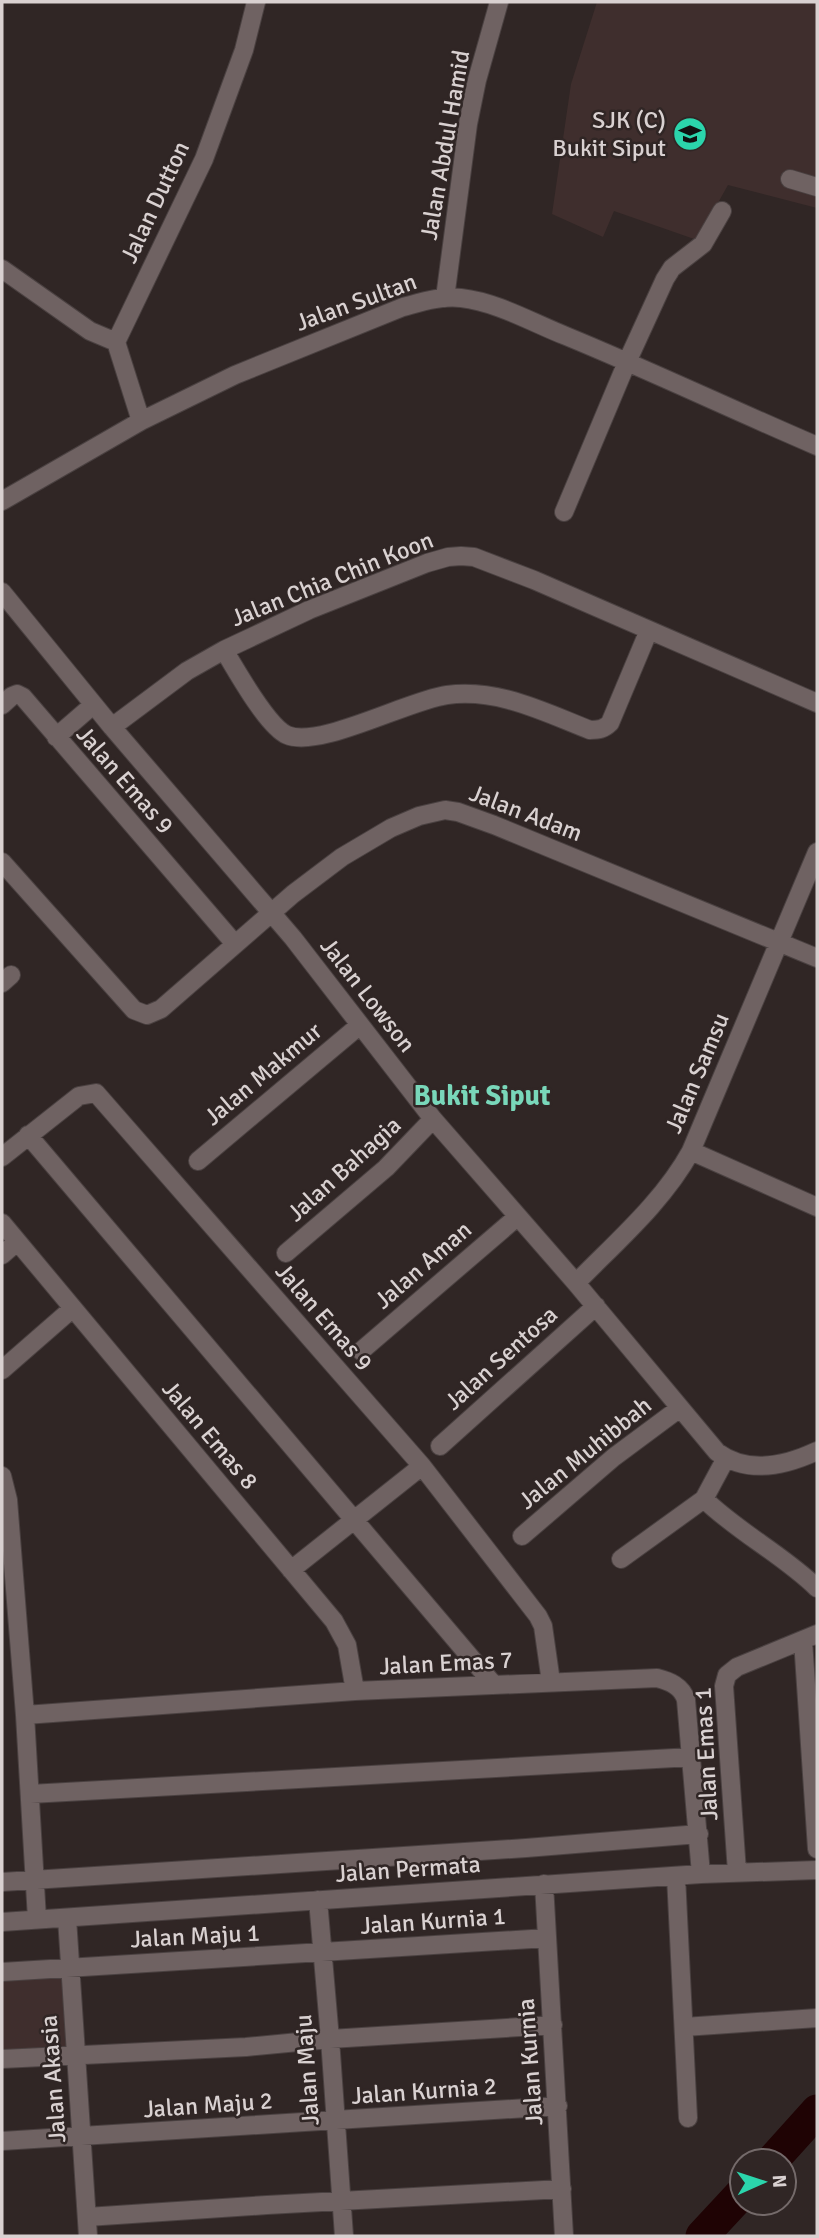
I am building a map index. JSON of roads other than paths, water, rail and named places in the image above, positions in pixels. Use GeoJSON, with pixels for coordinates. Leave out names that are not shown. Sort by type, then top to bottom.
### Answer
{"type":"FeatureCollection","features":[{"type":"Feature","properties":{"kind":"street","name":"Jalan Dutton"},"geometry":{"type":"LineString","coordinates":[[116,342],[204,159],[244,50],[256,2]]}},
{"type":"Feature","properties":{"kind":"street","name":"Jalan Abdul Hamid"},"geometry":{"type":"LineString","coordinates":[[445,298],[468,124],[477,80],[499,2]]}},
{"type":"Feature","properties":{"kind":"street"},"geometry":{"type":"LineString","coordinates":[[790,179],[817,187]]}},
{"type":"Feature","properties":{"kind":"street"},"geometry":{"type":"LineString","coordinates":[[564,512],[627,362],[672,268],[703,244],[722,211]]}},
{"type":"Feature","properties":{"kind":"street"},"geometry":{"type":"LineString","coordinates":[[2,269],[90,331],[116,342],[141,421]]}},
{"type":"Feature","properties":{"kind":"street","name":"Jalan Sultan"},"geometry":{"type":"LineString","coordinates":[[2,501],[141,421],[235,375],[403,307],[445,298],[460,298],[493,306],[817,446]]}},
{"type":"Feature","properties":{"kind":"street","name":"Jalan Chia Chin Koon"},"geometry":{"type":"LineString","coordinates":[[112,727],[187,671],[224,650],[309,610],[427,563],[461,555],[487,561],[534,580],[817,703]]}},
{"type":"Feature","properties":{"kind":"street","name":"Jalan Lowson"},"geometry":{"type":"LineString","coordinates":[[2,592],[93,705],[322,974],[433,1119],[596,1306],[717,1452],[726,1458]]}},
{"type":"Feature","properties":{"kind":"street"},"geometry":{"type":"LineString","coordinates":[[224,650],[268,716],[280,730],[297,738],[342,729],[428,699],[464,694],[503,697],[590,730],[598,730],[610,723],[649,630]]}},
{"type":"Feature","properties":{"kind":"street","name":"Jalan Emas 9"},"geometry":{"type":"LineString","coordinates":[[2,705],[17,694],[23,697],[235,944]]}},
{"type":"Feature","properties":{"kind":"street"},"geometry":{"type":"LineString","coordinates":[[56,737],[93,705]]}},
{"type":"Feature","properties":{"kind":"street","name":"Jalan Adam"},"geometry":{"type":"LineString","coordinates":[[271,913],[342,857],[391,828],[419,816],[445,810],[494,825],[817,958]]}},
{"type":"Feature","properties":{"kind":"street","name":"Jalan Samsu"},"geometry":{"type":"LineString","coordinates":[[576,1283],[660,1196],[691,1151],[817,852]]}},
{"type":"Feature","properties":{"kind":"street"},"geometry":{"type":"LineString","coordinates":[[2,862],[134,1010],[147,1015],[161,1009],[271,913]]}},
{"type":"Feature","properties":{"kind":"street","name":"Jalan Makmur"},"geometry":{"type":"LineString","coordinates":[[198,1161],[360,1025]]}},
{"type":"Feature","properties":{"kind":"street","name":"Jalan Emas 9"},"geometry":{"type":"LineString","coordinates":[[2,1157],[79,1096],[96,1093],[422,1466],[538,1616],[543,1626],[551,1682]]}},
{"type":"Feature","properties":{"kind":"street","name":"Jalan Bahagia"},"geometry":{"type":"LineString","coordinates":[[286,1253],[386,1168],[433,1119]]}},
{"type":"Feature","properties":{"kind":"street"},"geometry":{"type":"LineString","coordinates":[[28,1135],[494,1685]]}},
{"type":"Feature","properties":{"kind":"street"},"geometry":{"type":"LineString","coordinates":[[691,1151],[817,1207]]}},
{"type":"Feature","properties":{"kind":"street","name":"Jalan Aman"},"geometry":{"type":"LineString","coordinates":[[361,1351],[517,1217]]}},
{"type":"Feature","properties":{"kind":"street","name":"Jalan Emas 8"},"geometry":{"type":"LineString","coordinates":[[2,1223],[326,1610],[343,1634],[351,1660],[355,1691]]}},
{"type":"Feature","properties":{"kind":"street"},"geometry":{"type":"LineString","coordinates":[[2,1255],[17,1241]]}},
{"type":"Feature","properties":{"kind":"street","name":"Jalan Sentosa"},"geometry":{"type":"LineString","coordinates":[[440,1446],[596,1306]]}},
{"type":"Feature","properties":{"kind":"street"},"geometry":{"type":"LineString","coordinates":[[2,1370],[73,1308]]}},
{"type":"Feature","properties":{"kind":"street","name":"Jalan Muhibbah"},"geometry":{"type":"LineString","coordinates":[[522,1536],[636,1439],[680,1408]]}},
{"type":"Feature","properties":{"kind":"street"},"geometry":{"type":"LineString","coordinates":[[621,1559],[704,1499],[726,1458],[759,1466],[790,1462],[817,1451]]}},
{"type":"Feature","properties":{"kind":"street"},"geometry":{"type":"LineString","coordinates":[[291,1570],[422,1466]]}},
{"type":"Feature","properties":{"kind":"street"},"geometry":{"type":"LineString","coordinates":[[2,1476],[8,1500],[25,1714],[37,1919]]}},
{"type":"Feature","properties":{"kind":"street"},"geometry":{"type":"LineString","coordinates":[[704,1499],[723,1517],[779,1556],[817,1588]]}},
{"type":"Feature","properties":{"kind":"street"},"geometry":{"type":"LineString","coordinates":[[810,1637],[817,1849]]}},
{"type":"Feature","properties":{"kind":"street","name":"Jalan Emas 1"},"geometry":{"type":"LineString","coordinates":[[737,1872],[724,1686],[727,1675],[737,1667],[810,1637]]}},
{"type":"Feature","properties":{"kind":"street","name":"Jalan Emas 7"},"geometry":{"type":"LineString","coordinates":[[25,1714],[355,1691],[657,1678],[670,1681],[684,1693],[686,1700],[701,1874]]}},
{"type":"Feature","properties":{"kind":"street"},"geometry":{"type":"LineString","coordinates":[[30,1794],[692,1757]]}},
{"type":"Feature","properties":{"kind":"street"},"geometry":{"type":"LineString","coordinates":[[2,1882],[699,1834]]}},
{"type":"Feature","properties":{"kind":"street","name":"Jalan Permata"},"geometry":{"type":"LineString","coordinates":[[2,1922],[701,1874],[817,1870]]}},
{"type":"Feature","properties":{"kind":"street"},"geometry":{"type":"LineString","coordinates":[[676,1876],[688,2118]]}},
{"type":"Feature","properties":{"kind":"street","name":"Jalan Kurnia"},"geometry":{"type":"LineString","coordinates":[[544,1885],[564,2236]]}},
{"type":"Feature","properties":{"kind":"street","name":"Jalan Maju"},"geometry":{"type":"LineString","coordinates":[[318,1900],[344,2236]]}},
{"type":"Feature","properties":{"kind":"street","name":"Jalan Akasia"},"geometry":{"type":"LineString","coordinates":[[67,1918],[88,2236]]}},
{"type":"Feature","properties":{"kind":"street","name":"Jalan Kurnia 1"},"geometry":{"type":"LineString","coordinates":[[323,1953],[547,1938]]}},
{"type":"Feature","properties":{"kind":"street","name":"Jalan Maju 1"},"geometry":{"type":"LineString","coordinates":[[2,1972],[323,1953]]}},
{"type":"Feature","properties":{"kind":"street"},"geometry":{"type":"LineString","coordinates":[[684,2027],[817,2018]]}},
{"type":"Feature","properties":{"kind":"street"},"geometry":{"type":"LineString","coordinates":[[2,2059],[246,2047],[553,2025]]}},
{"type":"Feature","properties":{"kind":"street","name":"Jalan Kurnia 2"},"geometry":{"type":"LineString","coordinates":[[336,2121],[558,2106]]}},
{"type":"Feature","properties":{"kind":"street","name":"Jalan Maju 2"},"geometry":{"type":"LineString","coordinates":[[2,2141],[336,2121]]}},
{"type":"Feature","properties":{"kind":"street"},"geometry":{"type":"LineString","coordinates":[[87,2217],[562,2189]]}},
{"type":"Feature","properties":{"kind":"waterway"},"geometry":{"type":"LineString","coordinates":[[785,2147],[817,2111]]}},
{"type":"Feature","properties":{"kind":"waterway"},"geometry":{"type":"LineString","coordinates":[[702,2236],[728,2208]]}},
{"type":"Feature","properties":{"kind":"place","name":"SJK (C) Bukit Siput"},"geometry":{"type":"Point","coordinates":[690,134]}},
{"type":"Feature","properties":{"kind":"district","name":"Bukit Siput"},"geometry":{"type":"Point","coordinates":[482,1096]}}]}
